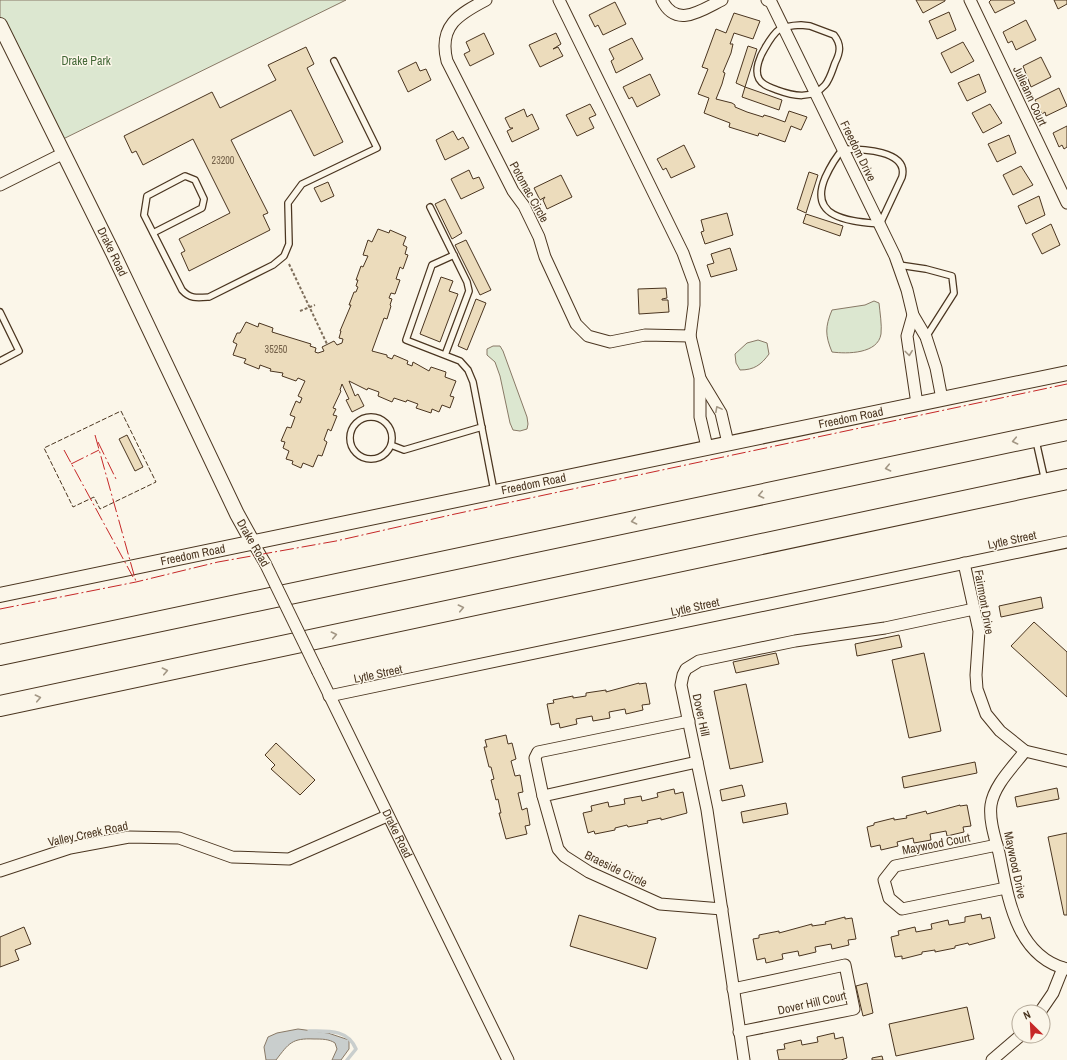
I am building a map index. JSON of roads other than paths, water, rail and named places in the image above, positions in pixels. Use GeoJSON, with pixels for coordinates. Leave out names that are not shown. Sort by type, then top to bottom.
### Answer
{"type":"FeatureCollection","features":[{"type":"Feature","properties":{"kind":"highway"},"geometry":{"type":"LineString","coordinates":[[0,655],[1067,430]]}},
{"type":"Feature","properties":{"kind":"highway"},"geometry":{"type":"LineString","coordinates":[[0,706],[1067,479]]}},
{"type":"Feature","properties":{"kind":"street","name":"Potomac Circle"},"geometry":{"type":"LineString","coordinates":[[486,0],[461,14],[452,23],[445,41],[447,61],[513,191],[524,206],[539,237],[544,257],[576,324],[588,336],[610,342],[645,335],[690,336]]}},
{"type":"Feature","properties":{"kind":"street"},"geometry":{"type":"LineString","coordinates":[[559,0],[683,253],[694,283],[694,305],[690,336],[700,378],[700,417],[707,447]]}},
{"type":"Feature","properties":{"kind":"street"},"geometry":{"type":"LineString","coordinates":[[662,0],[664,4],[677,15],[684,16],[693,14],[722,0]]}},
{"type":"Feature","properties":{"kind":"street","name":"Freedom Drive"},"geometry":{"type":"LineString","coordinates":[[770,0],[880,224],[898,265],[907,290],[913,315],[926,337],[936,368],[942,399]]}},
{"type":"Feature","properties":{"kind":"street","name":"Julieann Court"},"geometry":{"type":"LineString","coordinates":[[970,0],[1067,203]]}},
{"type":"Feature","properties":{"kind":"street","name":"Drake Road"},"geometry":{"type":"LineString","coordinates":[[0,25],[64,153],[237,514],[265,563],[387,816],[508,1060]]}},
{"type":"Feature","properties":{"kind":"street"},"geometry":{"type":"LineString","coordinates":[[0,185],[64,153]]}},
{"type":"Feature","properties":{"kind":"street","name":"Freedom Drive"},"geometry":{"type":"LineString","coordinates":[[913,315],[907,336],[918,404]]}},
{"type":"Feature","properties":{"kind":"street","name":"Freedom Road"},"geometry":{"type":"LineString","coordinates":[[0,595],[252,541],[1067,373]]}},
{"type":"Feature","properties":{"kind":"street"},"geometry":{"type":"LineString","coordinates":[[700,378],[721,413],[728,443]]}},
{"type":"Feature","properties":{"kind":"street","name":"Lytle Street"},"geometry":{"type":"LineString","coordinates":[[329,696],[1067,542]]}},
{"type":"Feature","properties":{"kind":"street","name":"Fairmont Drive"},"geometry":{"type":"LineString","coordinates":[[964,563],[979,631],[976,675],[981,703],[992,724],[1024,751],[1067,761]]}},
{"type":"Feature","properties":{"kind":"street","name":"Dover Hill"},"geometry":{"type":"LineString","coordinates":[[744,1060],[722,909],[697,762],[681,685],[686,669],[699,661],[796,641],[886,628],[974,609]]}},
{"type":"Feature","properties":{"kind":"street","name":"Braeside Circle"},"geometry":{"type":"LineString","coordinates":[[689,721],[538,752],[535,758],[543,796],[558,849],[564,856],[589,872],[660,904],[722,909]]}},
{"type":"Feature","properties":{"kind":"street","name":"Maywood Drive"},"geometry":{"type":"LineString","coordinates":[[1024,751],[993,796],[991,806],[997,846],[1014,918],[1024,936],[1044,958],[1065,968]]}},
{"type":"Feature","properties":{"kind":"street"},"geometry":{"type":"LineString","coordinates":[[543,796],[697,762]]}},
{"type":"Feature","properties":{"kind":"street","name":"Valley Creek Road"},"geometry":{"type":"LineString","coordinates":[[0,871],[70,848],[130,837],[179,838],[232,857],[289,859],[387,816]]}},
{"type":"Feature","properties":{"kind":"street","name":"Maywood Court"},"geometry":{"type":"LineString","coordinates":[[997,846],[895,866],[884,880],[889,898],[902,909],[1006,888]]}},
{"type":"Feature","properties":{"kind":"street","name":"Dover Hill Court"},"geometry":{"type":"LineString","coordinates":[[733,989],[845,965],[854,1009],[739,1032]]}},
{"type":"Feature","properties":{"kind":"street"},"geometry":{"type":"LineString","coordinates":[[1045,1004],[1053,993],[1065,968]]}},
{"type":"Feature","properties":{"kind":"street"},"geometry":{"type":"LineString","coordinates":[[994,1060],[1011,1044]]}},
{"type":"Feature","properties":{"kind":"lane"},"geometry":{"type":"LineString","coordinates":[[783,26],[810,26],[834,35],[838,40],[840,53],[830,77],[824,85],[815,92],[799,96],[791,95],[764,85],[759,80],[757,68],[764,50],[783,26]]}},
{"type":"Feature","properties":{"kind":"lane"},"geometry":{"type":"LineString","coordinates":[[153,233],[202,208],[204,198],[195,180],[185,176],[147,196],[144,215],[153,233],[182,290],[188,297],[209,297],[273,265],[284,256],[289,244],[288,203],[298,188],[302,184],[378,148],[334,61]]}},
{"type":"Feature","properties":{"kind":"lane"},"geometry":{"type":"LineString","coordinates":[[843,149],[878,152],[896,159],[901,164],[903,170],[902,177],[880,224],[855,221],[831,213],[823,206],[820,198],[820,190],[835,158],[843,149]]}},
{"type":"Feature","properties":{"kind":"lane"},"geometry":{"type":"LineString","coordinates":[[430,207],[467,282],[469,291],[444,355]]}},
{"type":"Feature","properties":{"kind":"lane"},"geometry":{"type":"LineString","coordinates":[[454,255],[432,265],[406,340],[460,361],[468,370],[473,382],[494,491]]}},
{"type":"Feature","properties":{"kind":"lane"},"geometry":{"type":"LineString","coordinates":[[898,265],[926,269],[952,276],[954,293],[926,337]]}},
{"type":"Feature","properties":{"kind":"lane"},"geometry":{"type":"LineString","coordinates":[[0,312],[19,351],[0,361]]}},
{"type":"Feature","properties":{"kind":"lane"},"geometry":{"type":"LineString","coordinates":[[370,417],[378,418],[385,422],[390,429],[392,437],[391,445],[380,457],[372,459],[364,458],[352,447],[350,439],[351,431],[355,424],[362,419],[370,417]]}},
{"type":"Feature","properties":{"kind":"lane"},"geometry":{"type":"LineString","coordinates":[[391,445],[404,450],[482,427]]}},
{"type":"Feature","properties":{"kind":"lane"},"geometry":{"type":"LineString","coordinates":[[1035,437],[1046,483]]}},
{"type":"Feature","properties":{"kind":"waterway"},"geometry":{"type":"LineString","coordinates":[[309,1031],[337,1032],[348,1038],[356,1049],[347,1060]]}},
{"type":"Feature","properties":{"kind":"park label","name":"Drake Park"},"geometry":{"type":"Point","coordinates":[86,61]}}]}
